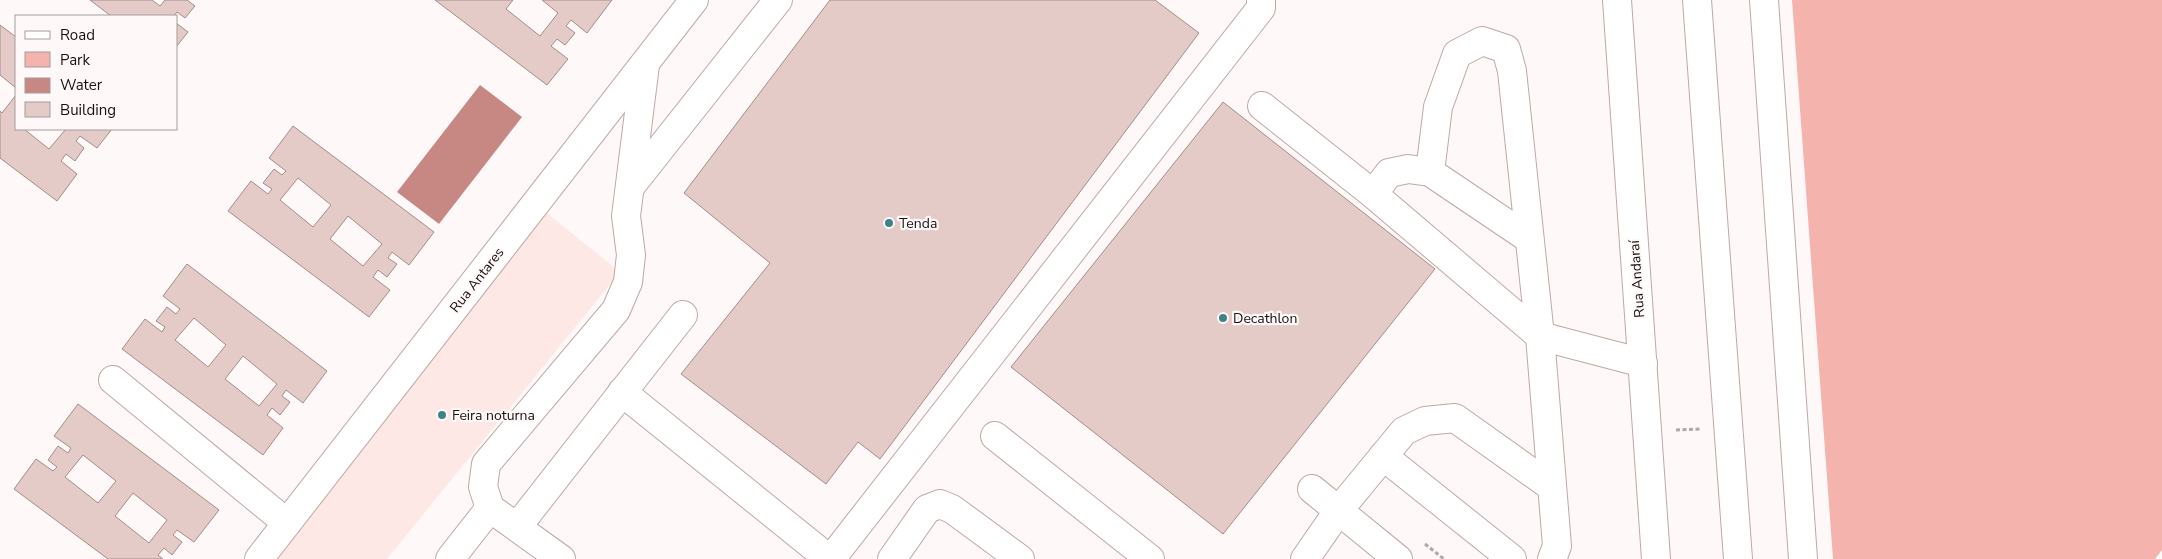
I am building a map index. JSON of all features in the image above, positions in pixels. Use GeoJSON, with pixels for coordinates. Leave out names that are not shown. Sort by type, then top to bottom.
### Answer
{"type":"FeatureCollection","features":[{"type":"Feature","properties":{"kind":"street","name":"Rua Antares"},"geometry":{"type":"LineString","coordinates":[[259,559],[694,0]]}},
{"type":"Feature","properties":{"kind":"street"},"geometry":{"type":"LineString","coordinates":[[630,187],[778,0]]}},
{"type":"Feature","properties":{"kind":"street"},"geometry":{"type":"LineString","coordinates":[[622,392],[830,559],[1261,8],[1261,0]]}},
{"type":"Feature","properties":{"kind":"street","name":"Rua Andaraí"},"geometry":{"type":"LineString","coordinates":[[1617,0],[1644,363],[1656,559]]}},
{"type":"Feature","properties":{"kind":"street"},"geometry":{"type":"LineString","coordinates":[[1697,0],[1738,559]]}},
{"type":"Feature","properties":{"kind":"street"},"geometry":{"type":"LineString","coordinates":[[1764,0],[1803,559]]}},
{"type":"Feature","properties":{"kind":"street"},"geometry":{"type":"LineString","coordinates":[[1430,172],[1438,107],[1456,54],[1482,41],[1506,49],[1512,71],[1528,238],[1540,336],[1557,546],[1552,559]]}},
{"type":"Feature","properties":{"kind":"street"},"geometry":{"type":"LineString","coordinates":[[561,559],[490,508],[483,487],[486,464],[616,310],[628,282],[632,255],[626,216],[646,64]]}},
{"type":"Feature","properties":{"kind":"street"},"geometry":{"type":"LineString","coordinates":[[1262,106],[1372,194],[1540,336],[1644,363]]}},
{"type":"Feature","properties":{"kind":"street"},"geometry":{"type":"LineString","coordinates":[[1372,194],[1389,173],[1408,169],[1430,172],[1528,238]]}},
{"type":"Feature","properties":{"kind":"street"},"geometry":{"type":"LineString","coordinates":[[517,527],[683,315]]}},
{"type":"Feature","properties":{"kind":"street"},"geometry":{"type":"LineString","coordinates":[[113,380],[287,523]]}},
{"type":"Feature","properties":{"kind":"street"},"geometry":{"type":"LineString","coordinates":[[1305,559],[1339,510],[1404,431],[1425,420],[1455,418],[1552,487]]}},
{"type":"Feature","properties":{"kind":"street"},"geometry":{"type":"LineString","coordinates":[[995,436],[1150,559]]}},
{"type":"Feature","properties":{"kind":"street"},"geometry":{"type":"LineString","coordinates":[[1383,456],[1512,559]]}},
{"type":"Feature","properties":{"kind":"street"},"geometry":{"type":"LineString","coordinates":[[1312,489],[1398,559]]}},
{"type":"Feature","properties":{"kind":"street"},"geometry":{"type":"LineString","coordinates":[[892,559],[927,509],[940,504],[952,509],[1020,559]]}},
{"type":"Feature","properties":{"kind":"street"},"geometry":{"type":"LineString","coordinates":[[450,559],[490,508]]}},
{"type":"Feature","properties":{"kind":"shaded area","name":"Feira noturna"},"geometry":{"type":"Polygon","coordinates":[[[542,209],[620,272],[387,559],[266,559],[542,209]]]}},
{"type":"Feature","properties":{"kind":"green space"},"geometry":{"type":"Polygon","coordinates":[[[1792,0],[2162,0],[2162,550],[2155,559],[1833,559],[1792,0]]]}},
{"type":"Feature","properties":{"kind":"water"},"geometry":{"type":"Polygon","coordinates":[[[480,85],[522,117],[439,224],[397,192],[480,85]]]}},
{"type":"Feature","properties":{"kind":"building"},"geometry":{"type":"Polygon","coordinates":[[[90,0],[152,0],[160,6],[165,0],[187,0],[195,6],[185,18],[177,12],[175,15],[110,15],[90,0]]]}},
{"type":"Feature","properties":{"kind":"building"},"geometry":{"type":"Polygon","coordinates":[[[435,0],[513,0],[506,9],[540,36],[558,13],[542,0],[612,0],[587,33],[571,20],[566,26],[575,33],[565,45],[557,39],[551,46],[568,59],[547,85],[435,0]]]}},
{"type":"Feature","properties":{"kind":"building","name":"Tenda"},"geometry":{"type":"Polygon","coordinates":[[[830,0],[1155,0],[1199,33],[880,459],[858,442],[826,484],[681,374],[770,263],[684,193],[830,0]]]}},
{"type":"Feature","properties":{"kind":"building"},"geometry":{"type":"Polygon","coordinates":[[[178,24],[188,32],[178,44],[178,24]]]}},
{"type":"Feature","properties":{"kind":"building"},"geometry":{"type":"Polygon","coordinates":[[[0,25],[15,36],[15,87],[0,75],[0,25]]]}},
{"type":"Feature","properties":{"kind":"building"},"geometry":{"type":"Polygon","coordinates":[[[15,96],[15,130],[25,130],[49,149],[65,130],[111,130],[97,148],[80,136],[76,141],[84,148],[75,161],[66,154],[61,161],[77,174],[57,201],[0,158],[0,111],[2,113],[15,96]]]}},
{"type":"Feature","properties":{"kind":"building","name":"Decathlon"},"geometry":{"type":"Polygon","coordinates":[[[1223,102],[1435,269],[1223,534],[1011,367],[1223,102]]]}},
{"type":"Feature","properties":{"kind":"building"},"geometry":{"type":"Polygon","coordinates":[[[293,126],[434,232],[409,265],[392,252],[388,258],[397,264],[387,277],[378,270],[373,277],[390,290],[369,317],[228,211],[251,181],[268,194],[272,189],[263,183],[274,169],[282,175],[286,171],[269,158],[293,126]],[[298,178],[280,200],[313,227],[331,205],[298,178]],[[348,216],[330,239],[363,266],[382,244],[348,216]]]}},
{"type":"Feature","properties":{"kind":"building"},"geometry":{"type":"Polygon","coordinates":[[[187,264],[327,371],[303,403],[286,390],[282,396],[290,402],[280,415],[272,408],[267,415],[283,428],[263,455],[122,349],[145,319],[162,332],[165,327],[156,321],[167,307],[176,314],[180,309],[163,296],[187,264]],[[194,318],[175,340],[208,367],[226,345],[194,318]],[[243,356],[225,379],[259,406],[277,384],[243,356]]]}},
{"type":"Feature","properties":{"kind":"building"},"geometry":{"type":"Polygon","coordinates":[[[78,404],[219,510],[194,542],[177,530],[173,535],[182,542],[172,555],[164,548],[158,555],[163,559],[108,559],[14,489],[36,459],[53,471],[57,467],[48,460],[58,446],[68,453],[71,448],[54,436],[78,404]],[[83,455],[65,477],[98,503],[116,481],[83,455]],[[133,493],[115,516],[149,543],[167,520],[133,493]]]}},
{"type":"Feature","properties":{"kind":"place","name":"Tenda"},"geometry":{"type":"Point","coordinates":[889,223]}},
{"type":"Feature","properties":{"kind":"place","name":"Decathlon"},"geometry":{"type":"Point","coordinates":[1223,318]}},
{"type":"Feature","properties":{"kind":"place","name":"Feira noturna"},"geometry":{"type":"Point","coordinates":[442,415]}}]}
